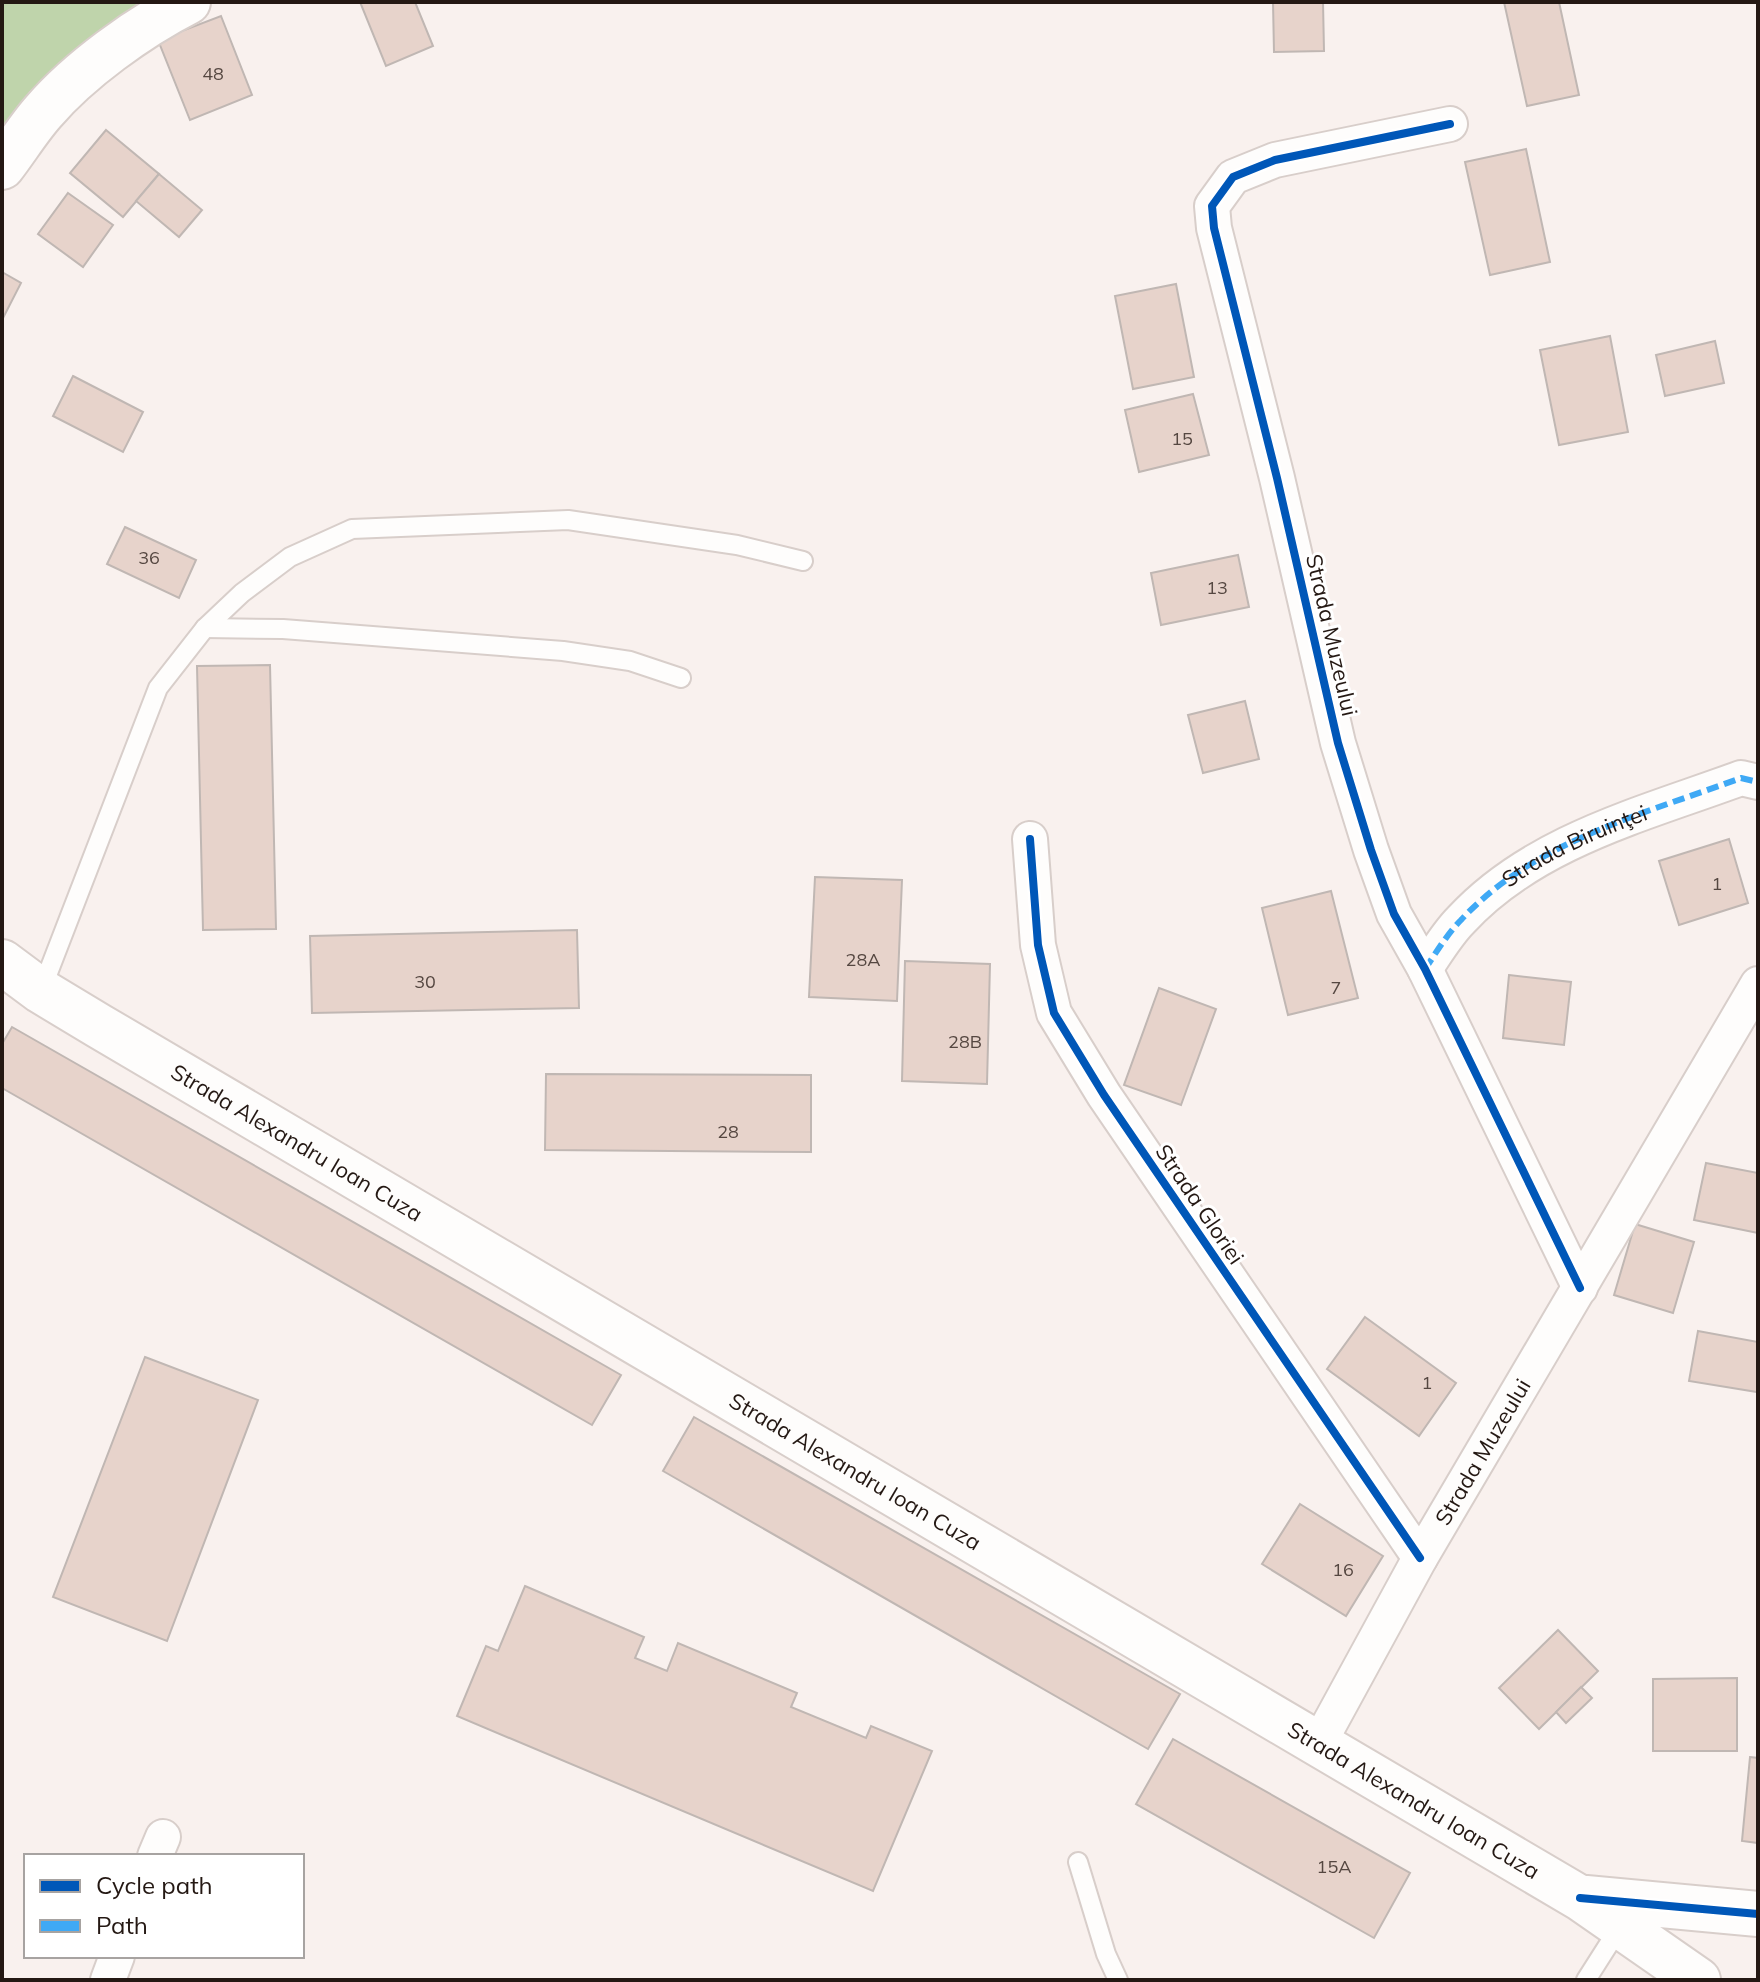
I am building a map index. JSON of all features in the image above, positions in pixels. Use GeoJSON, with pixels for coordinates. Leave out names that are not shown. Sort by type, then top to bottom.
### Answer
{"type":"FeatureCollection","features":[{"type":"Feature","properties":{"kind":"main road"},"geometry":{"type":"LineString","coordinates":[[2,167],[44,111],[96,63],[162,15],[188,2]]}},
{"type":"Feature","properties":{"kind":"main road","name":"Strada Alexandru Ioan Cuza"},"geometry":{"type":"LineString","coordinates":[[13,977],[1580,1898],[1698,1980]]}},
{"type":"Feature","properties":{"kind":"main road"},"geometry":{"type":"LineString","coordinates":[[1580,1898],[1758,1914]]}},
{"type":"Feature","properties":{"kind":"street","name":"Strada Muzeului"},"geometry":{"type":"LineString","coordinates":[[1450,124],[1275,160],[1233,177],[1212,206],[1214,228],[1277,478],[1338,743],[1371,850],[1394,914],[1425,969],[1580,1288]]}},
{"type":"Feature","properties":{"kind":"street","name":"Strada Biruinţei"},"geometry":{"type":"LineString","coordinates":[[1425,969],[1460,921],[1499,884],[1557,847],[1741,778],[1758,782]]}},
{"type":"Feature","properties":{"kind":"street","name":"Strada Gloriei"},"geometry":{"type":"LineString","coordinates":[[1030,839],[1038,945],[1054,1013],[1104,1095],[1420,1558]]}},
{"type":"Feature","properties":{"kind":"street","name":"Strada Muzeului"},"geometry":{"type":"LineString","coordinates":[[1319,1743],[1420,1558],[1758,984]]}},
{"type":"Feature","properties":{"kind":"street"},"geometry":{"type":"LineString","coordinates":[[108,1980],[116,1958]]}},
{"type":"Feature","properties":{"kind":"lane"},"geometry":{"type":"LineString","coordinates":[[13,977],[158,688],[205,628],[242,593],[290,557],[352,529],[568,520],[737,545],[803,561]]}},
{"type":"Feature","properties":{"kind":"lane"},"geometry":{"type":"LineString","coordinates":[[205,628],[283,629],[563,651],[630,661],[681,678]]}},
{"type":"Feature","properties":{"kind":"lane"},"geometry":{"type":"LineString","coordinates":[[1078,1862],[1106,1954],[1118,1980]]}},
{"type":"Feature","properties":{"kind":"lane"},"geometry":{"type":"LineString","coordinates":[[1586,1980],[1621,1925]]}},
{"type":"Feature","properties":{"kind":"green space"},"geometry":{"type":"Polygon","coordinates":[[[2,2],[141,2],[30,91],[2,133],[2,2]]]}},
{"type":"Feature","properties":{"kind":"building"},"geometry":{"type":"Polygon","coordinates":[[[360,2],[415,2],[433,46],[386,66],[360,2]]]}},
{"type":"Feature","properties":{"kind":"building"},"geometry":{"type":"Polygon","coordinates":[[[1273,2],[1323,2],[1324,51],[1274,52],[1273,2]]]}},
{"type":"Feature","properties":{"kind":"building"},"geometry":{"type":"Polygon","coordinates":[[[1504,2],[1559,2],[1579,95],[1527,106],[1504,2]]]}},
{"type":"Feature","properties":{"kind":"building"},"geometry":{"type":"Polygon","coordinates":[[[221,16],[252,95],[190,120],[158,40],[221,16]]]}},
{"type":"Feature","properties":{"kind":"building"},"geometry":{"type":"Polygon","coordinates":[[[106,130],[159,174],[123,217],[70,173],[106,130]]]}},
{"type":"Feature","properties":{"kind":"building"},"geometry":{"type":"Polygon","coordinates":[[[1526,149],[1550,262],[1490,275],[1465,162],[1526,149]]]}},
{"type":"Feature","properties":{"kind":"building"},"geometry":{"type":"Polygon","coordinates":[[[159,174],[202,210],[179,237],[136,201],[159,174]]]}},
{"type":"Feature","properties":{"kind":"building"},"geometry":{"type":"Polygon","coordinates":[[[68,193],[113,225],[83,267],[38,234],[68,193]]]}},
{"type":"Feature","properties":{"kind":"building"},"geometry":{"type":"Polygon","coordinates":[[[2,272],[21,283],[2,320],[2,272]]]}},
{"type":"Feature","properties":{"kind":"building"},"geometry":{"type":"Polygon","coordinates":[[[1176,284],[1194,377],[1133,389],[1115,296],[1176,284]]]}},
{"type":"Feature","properties":{"kind":"building"},"geometry":{"type":"Polygon","coordinates":[[[1610,336],[1628,432],[1559,445],[1540,350],[1610,336]]]}},
{"type":"Feature","properties":{"kind":"building"},"geometry":{"type":"Polygon","coordinates":[[[1715,341],[1724,383],[1665,396],[1656,355],[1715,341]]]}},
{"type":"Feature","properties":{"kind":"building"},"geometry":{"type":"Polygon","coordinates":[[[73,376],[143,412],[123,452],[53,416],[73,376]]]}},
{"type":"Feature","properties":{"kind":"building"},"geometry":{"type":"Polygon","coordinates":[[[1193,394],[1209,455],[1139,472],[1125,410],[1193,394]]]}},
{"type":"Feature","properties":{"kind":"building"},"geometry":{"type":"Polygon","coordinates":[[[125,527],[196,560],[179,598],[107,564],[125,527]]]}},
{"type":"Feature","properties":{"kind":"building"},"geometry":{"type":"Polygon","coordinates":[[[1238,555],[1249,607],[1161,625],[1151,573],[1238,555]]]}},
{"type":"Feature","properties":{"kind":"building"},"geometry":{"type":"Polygon","coordinates":[[[270,665],[276,929],[203,930],[197,666],[270,665]]]}},
{"type":"Feature","properties":{"kind":"building"},"geometry":{"type":"Polygon","coordinates":[[[1245,701],[1259,759],[1203,773],[1188,715],[1245,701]]]}},
{"type":"Feature","properties":{"kind":"building"},"geometry":{"type":"Polygon","coordinates":[[[1729,839],[1748,903],[1679,925],[1659,861],[1729,839]]]}},
{"type":"Feature","properties":{"kind":"building"},"geometry":{"type":"Polygon","coordinates":[[[815,877],[902,880],[897,1001],[809,997],[815,877]]]}},
{"type":"Feature","properties":{"kind":"building"},"geometry":{"type":"Polygon","coordinates":[[[1331,891],[1358,998],[1288,1015],[1262,908],[1331,891]]]}},
{"type":"Feature","properties":{"kind":"building"},"geometry":{"type":"Polygon","coordinates":[[[577,930],[579,1008],[312,1013],[310,936],[577,930]]]}},
{"type":"Feature","properties":{"kind":"building"},"geometry":{"type":"Polygon","coordinates":[[[905,961],[990,964],[987,1084],[902,1081],[905,961]]]}},
{"type":"Feature","properties":{"kind":"building"},"geometry":{"type":"Polygon","coordinates":[[[1509,975],[1571,982],[1564,1045],[1503,1038],[1509,975]]]}},
{"type":"Feature","properties":{"kind":"building"},"geometry":{"type":"Polygon","coordinates":[[[1159,988],[1216,1009],[1181,1105],[1124,1085],[1159,988]]]}},
{"type":"Feature","properties":{"kind":"building"},"geometry":{"type":"Polygon","coordinates":[[[12,1027],[621,1375],[592,1425],[2,1088],[2,1044],[12,1027]]]}},
{"type":"Feature","properties":{"kind":"building"},"geometry":{"type":"Polygon","coordinates":[[[546,1074],[811,1075],[811,1152],[545,1150],[546,1074]]]}},
{"type":"Feature","properties":{"kind":"building"},"geometry":{"type":"Polygon","coordinates":[[[1706,1163],[1758,1173],[1758,1233],[1694,1220],[1706,1163]]]}},
{"type":"Feature","properties":{"kind":"building"},"geometry":{"type":"Polygon","coordinates":[[[1635,1224],[1694,1242],[1673,1313],[1614,1295],[1635,1224]]]}},
{"type":"Feature","properties":{"kind":"building"},"geometry":{"type":"Polygon","coordinates":[[[1365,1317],[1456,1383],[1419,1436],[1327,1369],[1365,1317]]]}},
{"type":"Feature","properties":{"kind":"building"},"geometry":{"type":"Polygon","coordinates":[[[1698,1331],[1758,1342],[1757,1392],[1689,1381],[1698,1331]]]}},
{"type":"Feature","properties":{"kind":"building"},"geometry":{"type":"Polygon","coordinates":[[[145,1357],[258,1400],[167,1641],[53,1597],[145,1357]]]}},
{"type":"Feature","properties":{"kind":"building"},"geometry":{"type":"Polygon","coordinates":[[[694,1417],[1180,1694],[1148,1749],[663,1471],[694,1417]]]}},
{"type":"Feature","properties":{"kind":"building"},"geometry":{"type":"Polygon","coordinates":[[[1300,1504],[1383,1556],[1346,1616],[1262,1564],[1300,1504]]]}},
{"type":"Feature","properties":{"kind":"building"},"geometry":{"type":"Polygon","coordinates":[[[525,1586],[644,1637],[635,1658],[667,1671],[678,1643],[797,1693],[791,1707],[866,1738],[871,1726],[932,1751],[873,1891],[457,1716],[486,1646],[498,1651],[525,1586]]]}},
{"type":"Feature","properties":{"kind":"building"},"geometry":{"type":"Polygon","coordinates":[[[1558,1630],[1598,1671],[1539,1729],[1499,1688],[1558,1630]]]}},
{"type":"Feature","properties":{"kind":"building"},"geometry":{"type":"Polygon","coordinates":[[[1737,1678],[1737,1751],[1653,1751],[1653,1679],[1737,1678]]]}},
{"type":"Feature","properties":{"kind":"building"},"geometry":{"type":"Polygon","coordinates":[[[1581,1687],[1592,1698],[1566,1723],[1556,1712],[1581,1687]]]}},
{"type":"Feature","properties":{"kind":"building"},"geometry":{"type":"Polygon","coordinates":[[[1173,1739],[1410,1873],[1374,1938],[1136,1804],[1173,1739]]]}},
{"type":"Feature","properties":{"kind":"building"},"geometry":{"type":"Polygon","coordinates":[[[1750,1757],[1758,1758],[1758,1843],[1742,1841],[1750,1757]]]}},
{"type":"Feature","properties":{"kind":"marked path"},"geometry":{"type":"LineString","coordinates":[[1425,969],[1456,925],[1490,893],[1556,850],[1629,818],[1741,778],[1758,782]]}},
{"type":"Feature","properties":{"kind":"cycle path"},"geometry":{"type":"LineString","coordinates":[[1450,124],[1275,160],[1233,177],[1212,206],[1214,228],[1277,478],[1338,743],[1371,850],[1394,914],[1425,969],[1580,1288]]}},
{"type":"Feature","properties":{"kind":"cycle path"},"geometry":{"type":"LineString","coordinates":[[1030,839],[1038,945],[1054,1013],[1104,1095],[1420,1558]]}},
{"type":"Feature","properties":{"kind":"cycle path"},"geometry":{"type":"LineString","coordinates":[[1580,1898],[1758,1914]]}}]}
